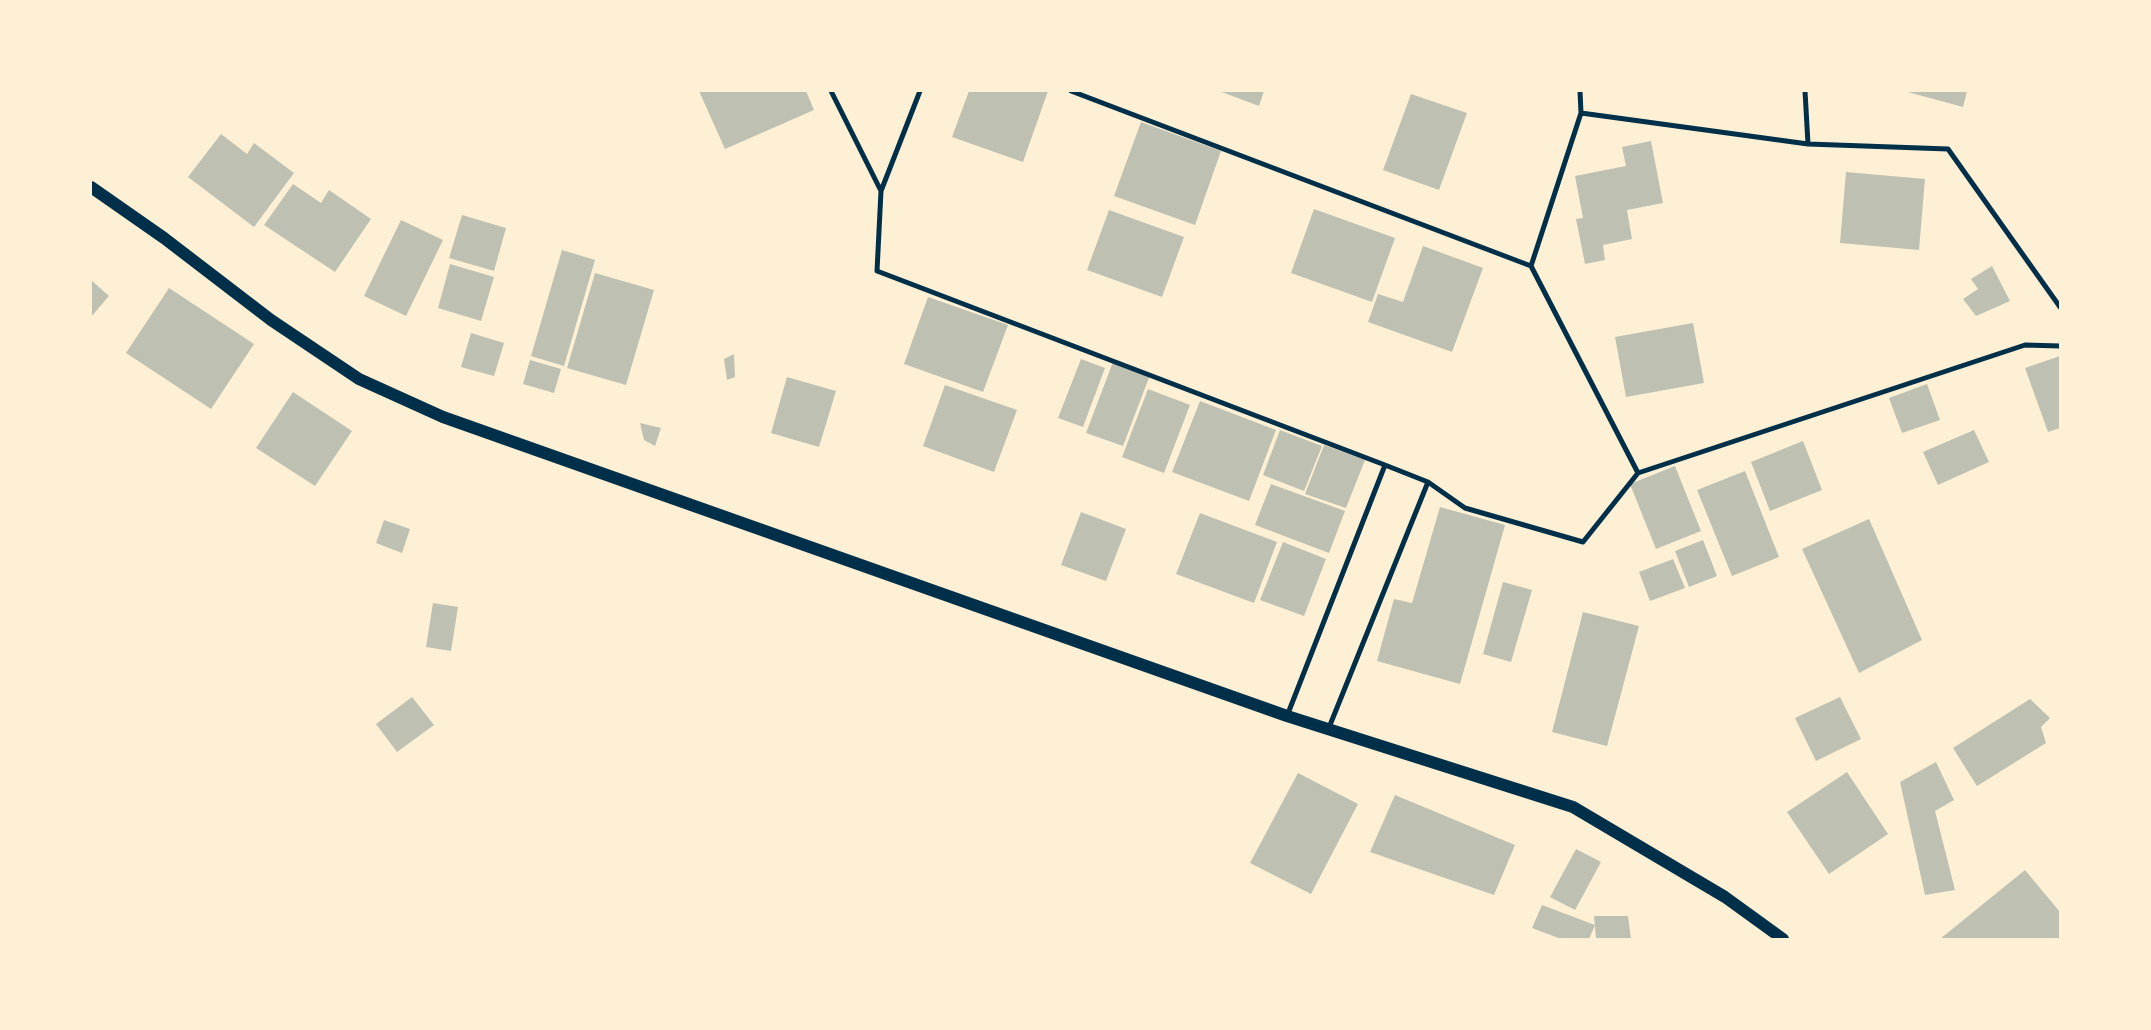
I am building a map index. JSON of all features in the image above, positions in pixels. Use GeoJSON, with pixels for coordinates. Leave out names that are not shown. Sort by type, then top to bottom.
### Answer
{"type":"FeatureCollection","features":[{"type":"Feature","properties":{"kind":"main road"},"geometry":{"type":"LineString","coordinates":[[91,187],[164,238],[270,320],[359,379],[443,418],[1287,716],[1573,807],[1725,898],[1783,939]]}},
{"type":"Feature","properties":{"kind":"street"},"geometry":{"type":"LineString","coordinates":[[831,91],[881,191]]}},
{"type":"Feature","properties":{"kind":"street"},"geometry":{"type":"LineString","coordinates":[[920,91],[881,191],[877,271],[1428,482],[1464,508],[1583,542],[1638,473],[2025,345],[2060,346]]}},
{"type":"Feature","properties":{"kind":"street"},"geometry":{"type":"LineString","coordinates":[[1071,91],[1531,266],[1638,473]]}},
{"type":"Feature","properties":{"kind":"street"},"geometry":{"type":"LineString","coordinates":[[1531,266],[1581,113],[1580,91]]}},
{"type":"Feature","properties":{"kind":"street"},"geometry":{"type":"LineString","coordinates":[[1805,91],[1808,144]]}},
{"type":"Feature","properties":{"kind":"street"},"geometry":{"type":"LineString","coordinates":[[1581,113],[1808,144],[1948,149],[2060,307]]}},
{"type":"Feature","properties":{"kind":"street"},"geometry":{"type":"LineString","coordinates":[[1287,716],[1385,465]]}},
{"type":"Feature","properties":{"kind":"street"},"geometry":{"type":"LineString","coordinates":[[1328,730],[1428,482]]}},
{"type":"Feature","properties":{"kind":"building"},"geometry":{"type":"Polygon","coordinates":[[[699,91],[806,91],[814,110],[725,149],[699,91]]]}},
{"type":"Feature","properties":{"kind":"building"},"geometry":{"type":"Polygon","coordinates":[[[969,91],[1048,91],[1023,162],[952,137],[969,91]]]}},
{"type":"Feature","properties":{"kind":"building"},"geometry":{"type":"Polygon","coordinates":[[[1219,91],[1264,91],[1259,106],[1219,91]]]}},
{"type":"Feature","properties":{"kind":"building"},"geometry":{"type":"Polygon","coordinates":[[[1904,91],[1967,91],[1963,107],[1904,91]]]}},
{"type":"Feature","properties":{"kind":"building"},"geometry":{"type":"Polygon","coordinates":[[[1411,94],[1467,113],[1439,190],[1383,170],[1411,94]]]}},
{"type":"Feature","properties":{"kind":"building"},"geometry":{"type":"Polygon","coordinates":[[[1141,122],[1221,151],[1195,225],[1114,196],[1141,122]]]}},
{"type":"Feature","properties":{"kind":"building"},"geometry":{"type":"Polygon","coordinates":[[[221,134],[247,154],[254,143],[294,173],[254,227],[188,177],[221,134]]]}},
{"type":"Feature","properties":{"kind":"building"},"geometry":{"type":"Polygon","coordinates":[[[1651,141],[1663,203],[1627,210],[1632,239],[1603,245],[1605,260],[1585,264],[1576,219],[1583,218],[1575,176],[1626,166],[1622,147],[1651,141]]]}},
{"type":"Feature","properties":{"kind":"building"},"geometry":{"type":"Polygon","coordinates":[[[1846,172],[1925,179],[1919,250],[1840,243],[1846,172]]]}},
{"type":"Feature","properties":{"kind":"building"},"geometry":{"type":"Polygon","coordinates":[[[293,184],[321,203],[329,190],[371,219],[335,272],[264,225],[293,184]]]}},
{"type":"Feature","properties":{"kind":"building"},"geometry":{"type":"Polygon","coordinates":[[[1314,209],[1395,238],[1372,302],[1291,273],[1314,209]]]}},
{"type":"Feature","properties":{"kind":"building"},"geometry":{"type":"Polygon","coordinates":[[[1109,210],[1184,237],[1162,297],[1087,270],[1109,210]]]}},
{"type":"Feature","properties":{"kind":"building"},"geometry":{"type":"Polygon","coordinates":[[[462,215],[506,228],[494,271],[449,258],[462,215]]]}},
{"type":"Feature","properties":{"kind":"building"},"geometry":{"type":"Polygon","coordinates":[[[401,220],[443,240],[406,316],[364,296],[401,220]]]}},
{"type":"Feature","properties":{"kind":"building"},"geometry":{"type":"Polygon","coordinates":[[[1423,246],[1483,268],[1452,352],[1368,322],[1378,294],[1403,302],[1423,246]]]}},
{"type":"Feature","properties":{"kind":"building"},"geometry":{"type":"Polygon","coordinates":[[[562,250],[595,260],[564,366],[531,356],[562,250]]]}},
{"type":"Feature","properties":{"kind":"building"},"geometry":{"type":"Polygon","coordinates":[[[450,264],[494,277],[481,321],[438,308],[450,264]]]}},
{"type":"Feature","properties":{"kind":"building"},"geometry":{"type":"Polygon","coordinates":[[[1992,266],[2010,301],[1976,316],[1963,299],[1978,289],[1971,279],[1992,266]]]}},
{"type":"Feature","properties":{"kind":"building"},"geometry":{"type":"Polygon","coordinates":[[[595,273],[654,290],[626,385],[567,368],[595,273]]]}},
{"type":"Feature","properties":{"kind":"building"},"geometry":{"type":"Polygon","coordinates":[[[91,280],[109,296],[91,317],[91,280]]]}},
{"type":"Feature","properties":{"kind":"building"},"geometry":{"type":"Polygon","coordinates":[[[169,288],[254,344],[211,409],[126,353],[169,288]]]}},
{"type":"Feature","properties":{"kind":"building"},"geometry":{"type":"Polygon","coordinates":[[[928,297],[1008,325],[983,392],[904,364],[928,297]]]}},
{"type":"Feature","properties":{"kind":"building"},"geometry":{"type":"Polygon","coordinates":[[[1693,323],[1704,383],[1626,397],[1615,337],[1693,323]]]}},
{"type":"Feature","properties":{"kind":"building"},"geometry":{"type":"Polygon","coordinates":[[[471,333],[504,343],[494,376],[461,367],[471,333]]]}},
{"type":"Feature","properties":{"kind":"building"},"geometry":{"type":"Polygon","coordinates":[[[734,354],[735,377],[727,380],[724,359],[734,354]]]}},
{"type":"Feature","properties":{"kind":"building"},"geometry":{"type":"Polygon","coordinates":[[[2060,356],[2060,428],[2048,432],[2025,368],[2060,356]]]}},
{"type":"Feature","properties":{"kind":"building"},"geometry":{"type":"Polygon","coordinates":[[[1081,359],[1105,368],[1083,427],[1058,418],[1081,359]]]}},
{"type":"Feature","properties":{"kind":"building"},"geometry":{"type":"Polygon","coordinates":[[[530,360],[561,369],[554,393],[523,384],[530,360]]]}},
{"type":"Feature","properties":{"kind":"building"},"geometry":{"type":"Polygon","coordinates":[[[1113,362],[1150,375],[1123,446],[1086,433],[1113,362]]]}},
{"type":"Feature","properties":{"kind":"building"},"geometry":{"type":"Polygon","coordinates":[[[787,377],[836,391],[819,447],[771,433],[787,377]]]}},
{"type":"Feature","properties":{"kind":"building"},"geometry":{"type":"Polygon","coordinates":[[[1927,384],[1940,420],[1902,433],[1889,398],[1927,384]]]}},
{"type":"Feature","properties":{"kind":"building"},"geometry":{"type":"Polygon","coordinates":[[[945,385],[1017,410],[994,472],[923,446],[945,385]]]}},
{"type":"Feature","properties":{"kind":"building"},"geometry":{"type":"Polygon","coordinates":[[[1148,389],[1190,405],[1164,473],[1122,457],[1148,389]]]}},
{"type":"Feature","properties":{"kind":"building"},"geometry":{"type":"Polygon","coordinates":[[[293,392],[352,431],[315,486],[256,448],[293,392]]]}},
{"type":"Feature","properties":{"kind":"building"},"geometry":{"type":"Polygon","coordinates":[[[1200,401],[1276,430],[1249,501],[1172,472],[1200,401]]]}},
{"type":"Feature","properties":{"kind":"building"},"geometry":{"type":"Polygon","coordinates":[[[640,423],[661,428],[655,446],[644,440],[640,423]]]}},
{"type":"Feature","properties":{"kind":"building"},"geometry":{"type":"Polygon","coordinates":[[[1280,430],[1322,446],[1304,491],[1263,475],[1280,430]]]}},
{"type":"Feature","properties":{"kind":"building"},"geometry":{"type":"Polygon","coordinates":[[[1974,430],[1989,462],[1938,485],[1923,452],[1974,430]]]}},
{"type":"Feature","properties":{"kind":"building"},"geometry":{"type":"Polygon","coordinates":[[[1803,441],[1822,490],[1770,511],[1751,462],[1803,441]]]}},
{"type":"Feature","properties":{"kind":"building"},"geometry":{"type":"Polygon","coordinates":[[[1324,445],[1365,460],[1346,508],[1305,494],[1324,445]]]}},
{"type":"Feature","properties":{"kind":"building"},"geometry":{"type":"Polygon","coordinates":[[[1675,466],[1701,531],[1656,549],[1630,484],[1675,466]]]}},
{"type":"Feature","properties":{"kind":"building"},"geometry":{"type":"Polygon","coordinates":[[[1745,471],[1779,557],[1732,576],[1697,490],[1745,471]]]}},
{"type":"Feature","properties":{"kind":"building"},"geometry":{"type":"Polygon","coordinates":[[[1271,484],[1345,511],[1329,553],[1255,525],[1271,484]]]}},
{"type":"Feature","properties":{"kind":"building"},"geometry":{"type":"Polygon","coordinates":[[[1440,507],[1505,525],[1460,684],[1377,661],[1394,599],[1412,603],[1440,507]]]}},
{"type":"Feature","properties":{"kind":"building"},"geometry":{"type":"Polygon","coordinates":[[[1081,512],[1126,529],[1106,581],[1061,565],[1081,512]]]}},
{"type":"Feature","properties":{"kind":"building"},"geometry":{"type":"Polygon","coordinates":[[[1200,513],[1277,542],[1254,603],[1176,574],[1200,513]]]}},
{"type":"Feature","properties":{"kind":"building"},"geometry":{"type":"Polygon","coordinates":[[[1869,519],[1922,640],[1859,673],[1802,549],[1869,519]]]}},
{"type":"Feature","properties":{"kind":"building"},"geometry":{"type":"Polygon","coordinates":[[[384,520],[410,529],[402,553],[376,543],[384,520]]]}},
{"type":"Feature","properties":{"kind":"building"},"geometry":{"type":"Polygon","coordinates":[[[1703,540],[1717,576],[1689,587],[1675,551],[1703,540]]]}},
{"type":"Feature","properties":{"kind":"building"},"geometry":{"type":"Polygon","coordinates":[[[1283,542],[1326,559],[1304,616],[1260,600],[1283,542]]]}},
{"type":"Feature","properties":{"kind":"building"},"geometry":{"type":"Polygon","coordinates":[[[1673,559],[1685,588],[1650,601],[1639,572],[1673,559]]]}},
{"type":"Feature","properties":{"kind":"building"},"geometry":{"type":"Polygon","coordinates":[[[1503,582],[1532,590],[1511,662],[1483,654],[1503,582]]]}},
{"type":"Feature","properties":{"kind":"building"},"geometry":{"type":"Polygon","coordinates":[[[433,603],[458,607],[451,651],[426,647],[433,603]]]}},
{"type":"Feature","properties":{"kind":"building"},"geometry":{"type":"Polygon","coordinates":[[[1583,612],[1639,626],[1607,746],[1552,732],[1583,612]]]}},
{"type":"Feature","properties":{"kind":"building"},"geometry":{"type":"Polygon","coordinates":[[[412,697],[434,725],[397,752],[376,724],[412,697]]]}},
{"type":"Feature","properties":{"kind":"building"},"geometry":{"type":"Polygon","coordinates":[[[1840,697],[1861,739],[1816,761],[1795,718],[1840,697]]]}},
{"type":"Feature","properties":{"kind":"building"},"geometry":{"type":"Polygon","coordinates":[[[2030,699],[2050,718],[2041,727],[2046,743],[1977,786],[1953,748],[2030,699]]]}},
{"type":"Feature","properties":{"kind":"building"},"geometry":{"type":"Polygon","coordinates":[[[1936,762],[1954,800],[1935,811],[1955,890],[1925,895],[1900,782],[1936,762]]]}},
{"type":"Feature","properties":{"kind":"building"},"geometry":{"type":"Polygon","coordinates":[[[1847,772],[1888,834],[1829,874],[1787,812],[1847,772]]]}},
{"type":"Feature","properties":{"kind":"building"},"geometry":{"type":"Polygon","coordinates":[[[1298,773],[1358,804],[1311,894],[1250,863],[1298,773]]]}},
{"type":"Feature","properties":{"kind":"building"},"geometry":{"type":"Polygon","coordinates":[[[1395,795],[1515,845],[1494,895],[1370,852],[1395,795]]]}},
{"type":"Feature","properties":{"kind":"building"},"geometry":{"type":"Polygon","coordinates":[[[1576,849],[1601,862],[1575,910],[1550,897],[1576,849]]]}},
{"type":"Feature","properties":{"kind":"building"},"geometry":{"type":"Polygon","coordinates":[[[2025,870],[2060,912],[2060,939],[1940,939],[2025,870]]]}},
{"type":"Feature","properties":{"kind":"building"},"geometry":{"type":"Polygon","coordinates":[[[1542,905],[1595,925],[1589,939],[1561,939],[1532,928],[1542,905]]]}},
{"type":"Feature","properties":{"kind":"building"},"geometry":{"type":"Polygon","coordinates":[[[1594,916],[1628,916],[1631,939],[1596,939],[1594,916]]]}}]}
